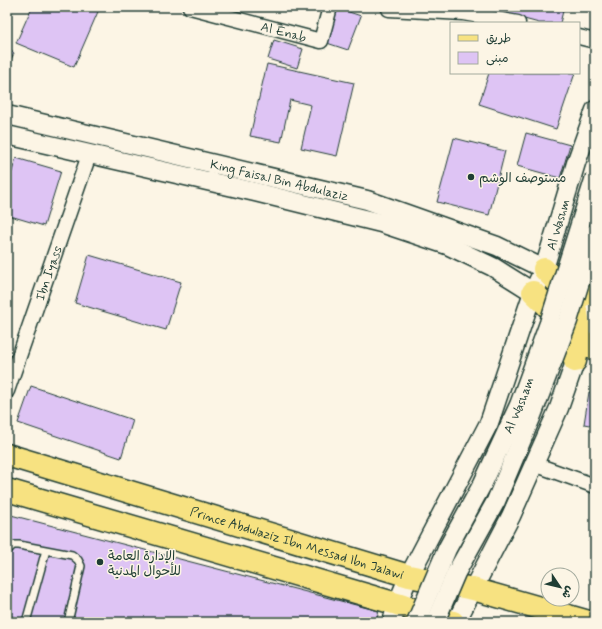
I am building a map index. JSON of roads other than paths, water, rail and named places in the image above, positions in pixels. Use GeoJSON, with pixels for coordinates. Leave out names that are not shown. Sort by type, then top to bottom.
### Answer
{"type":"FeatureCollection","features":[{"type":"Feature","properties":{"kind":"main road"},"geometry":{"type":"LineString","coordinates":[[544,269],[589,300]]}},
{"type":"Feature","properties":{"kind":"main road"},"geometry":{"type":"LineString","coordinates":[[533,292],[550,299],[589,300]]}},
{"type":"Feature","properties":{"kind":"main road"},"geometry":{"type":"LineString","coordinates":[[533,292],[583,347]]}},
{"type":"Feature","properties":{"kind":"main road"},"geometry":{"type":"LineString","coordinates":[[583,347],[577,311],[589,300]]}},
{"type":"Feature","properties":{"kind":"main road","name":"Prince Abdulaziz Ibn Messad Ibn Jalawi"},"geometry":{"type":"LineString","coordinates":[[7,455],[410,576],[473,589],[589,622]]}},
{"type":"Feature","properties":{"kind":"main road"},"geometry":{"type":"LineString","coordinates":[[7,490],[395,613],[453,622]]}},
{"type":"Feature","properties":{"kind":"street","name":"Al Enab"},"geometry":{"type":"LineString","coordinates":[[190,7],[321,41],[330,7]]}},
{"type":"Feature","properties":{"kind":"street"},"geometry":{"type":"LineString","coordinates":[[390,7],[389,9],[463,13],[512,22]]}},
{"type":"Feature","properties":{"kind":"street"},"geometry":{"type":"LineString","coordinates":[[580,37],[595,41]]}},
{"type":"Feature","properties":{"kind":"street","name":"Al Washm"},"geometry":{"type":"LineString","coordinates":[[533,292],[544,269],[576,163],[595,110]]}},
{"type":"Feature","properties":{"kind":"street","name":"King Faisal Bin Abdulaziz"},"geometry":{"type":"LineString","coordinates":[[7,115],[367,200],[497,246],[544,269]]}},
{"type":"Feature","properties":{"kind":"street","name":"King Faisal Bin Abdulaziz"},"geometry":{"type":"LineString","coordinates":[[7,135],[255,192],[381,223],[447,245],[493,267],[533,292]]}},
{"type":"Feature","properties":{"kind":"street","name":"Ibn Iyass"},"geometry":{"type":"LineString","coordinates":[[7,391],[89,155]]}},
{"type":"Feature","properties":{"kind":"street"},"geometry":{"type":"LineString","coordinates":[[576,163],[574,173],[575,182],[579,191],[585,198],[595,203]]}},
{"type":"Feature","properties":{"kind":"street","name":"Al Washam"},"geometry":{"type":"LineString","coordinates":[[416,622],[447,549],[482,484],[519,405],[549,323],[595,177]]}},
{"type":"Feature","properties":{"kind":"street","name":"Al Washam"},"geometry":{"type":"LineString","coordinates":[[435,622],[456,573],[496,501],[531,418],[568,321],[595,234]]}},
{"type":"Feature","properties":{"kind":"street","name":"Al Washam"},"geometry":{"type":"LineString","coordinates":[[395,613],[410,576],[489,423],[533,292]]}},
{"type":"Feature","properties":{"kind":"street"},"geometry":{"type":"LineString","coordinates":[[516,342],[523,333],[532,328],[543,325],[554,327],[564,332],[571,341],[575,351],[583,347]]}},
{"type":"Feature","properties":{"kind":"street"},"geometry":{"type":"LineString","coordinates":[[456,622],[511,516],[559,408],[583,347]]}},
{"type":"Feature","properties":{"kind":"street"},"geometry":{"type":"LineString","coordinates":[[534,464],[595,486]]}},
{"type":"Feature","properties":{"kind":"lane"},"geometry":{"type":"LineString","coordinates":[[7,551],[13,545],[19,545],[72,555],[78,560],[81,566],[68,622]]}},
{"type":"Feature","properties":{"kind":"lane"},"geometry":{"type":"LineString","coordinates":[[26,622],[46,550]]}},
{"type":"Feature","properties":{"kind":"lane"},"geometry":{"type":"LineString","coordinates":[[7,620],[15,622]]}},
{"type":"Feature","properties":{"kind":"place","name":"مستوصف الوشم"},"geometry":{"type":"Point","coordinates":[471,177]}},
{"type":"Feature","properties":{"kind":"place","name":"الإدارة العامة للأحوال المدنية"},"geometry":{"type":"Point","coordinates":[100,562]}}]}
